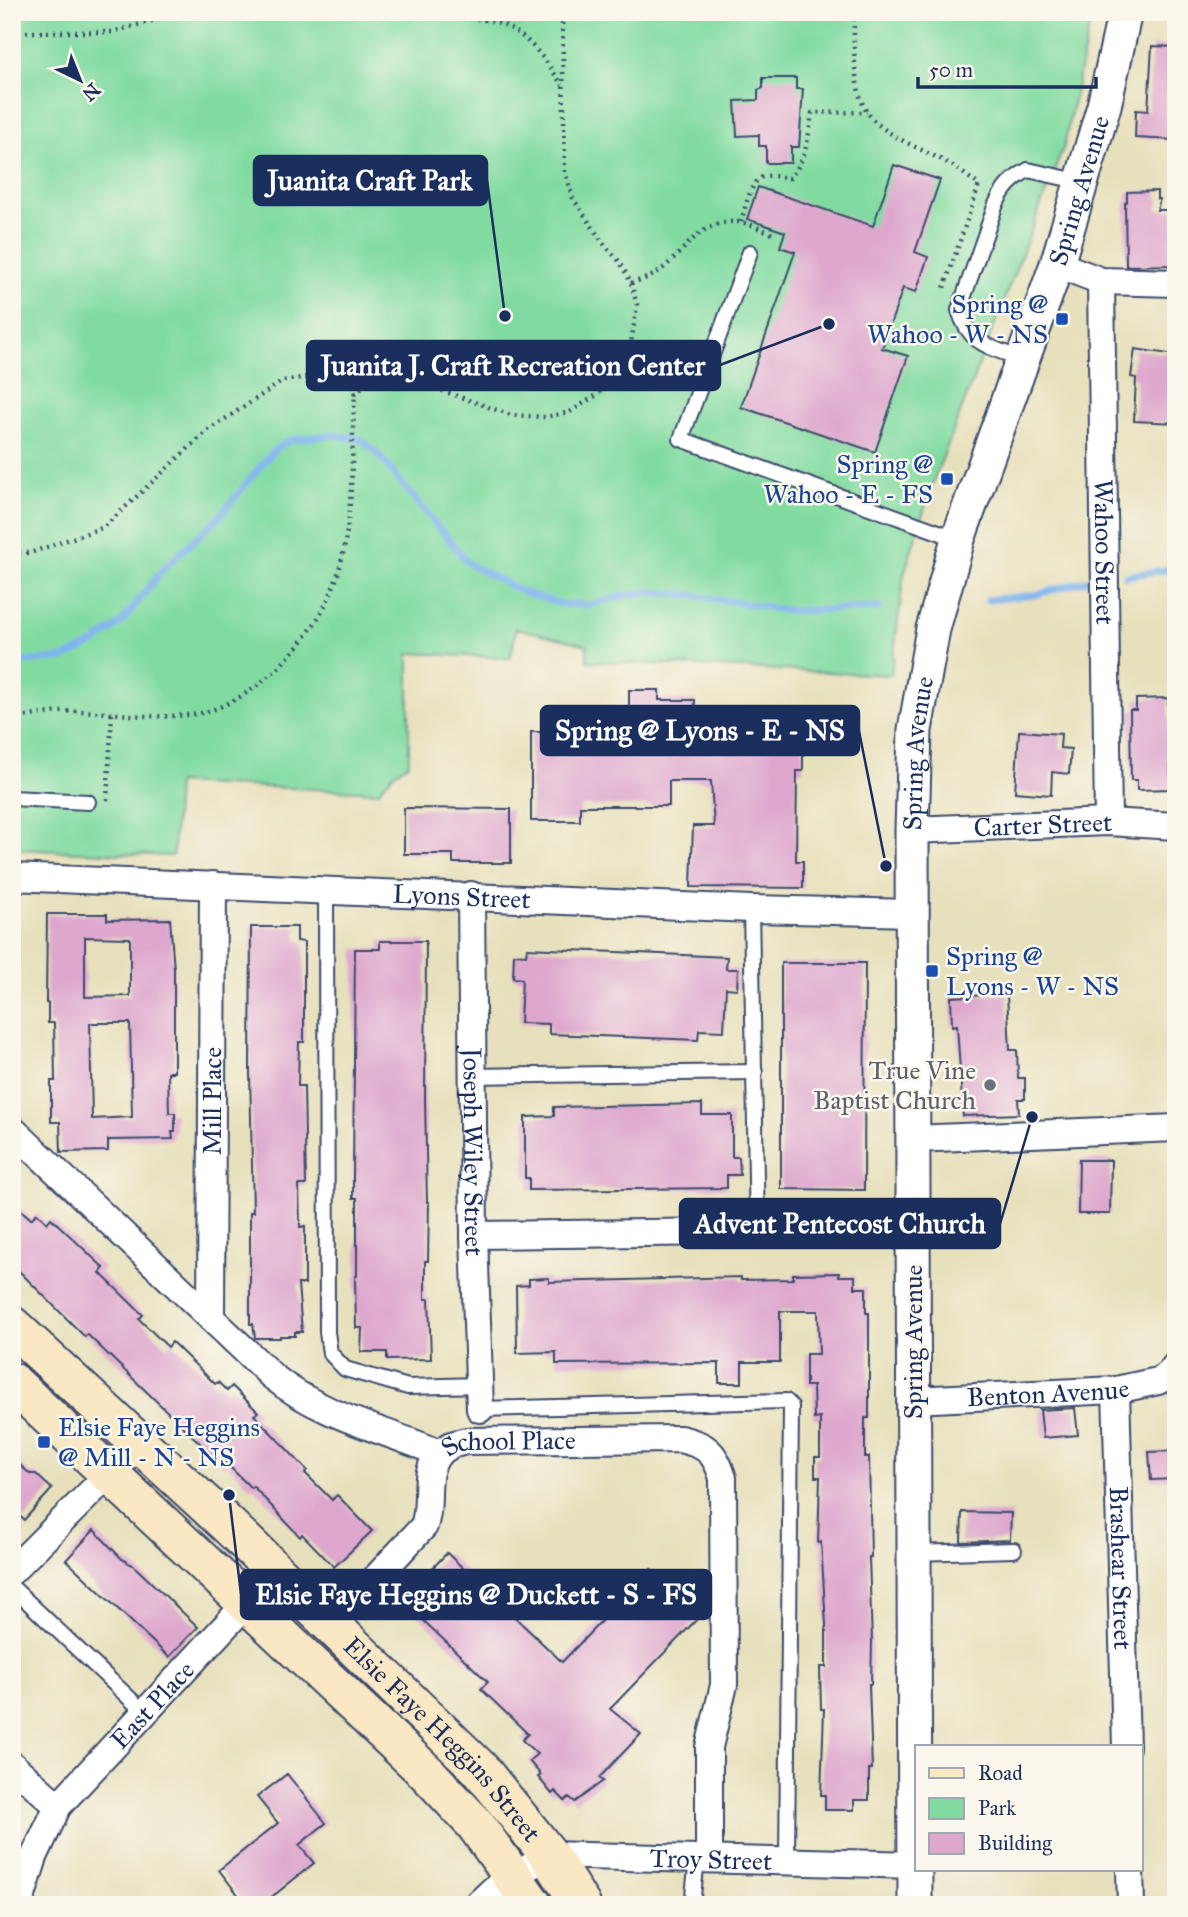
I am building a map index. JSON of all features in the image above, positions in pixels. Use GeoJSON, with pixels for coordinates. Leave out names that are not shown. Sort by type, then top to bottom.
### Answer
{"type":"FeatureCollection","features":[{"type":"Feature","properties":{"kind":"main road","name":"Elsie Faye Heggins Street"},"geometry":{"type":"LineString","coordinates":[[12,1326],[141,1444],[480,1769],[549,1855],[581,1905]]}},
{"type":"Feature","properties":{"kind":"main road","name":"Elsie Faye Heggins Street"},"geometry":{"type":"LineString","coordinates":[[12,1382],[445,1791],[475,1824],[524,1891]]}},
{"type":"Feature","properties":{"kind":"street","name":"Spring Avenue"},"geometry":{"type":"LineString","coordinates":[[915,1905],[912,830],[915,730],[933,629],[958,539],[1057,264],[1104,106],[1125,12]]}},
{"type":"Feature","properties":{"kind":"street"},"geometry":{"type":"LineString","coordinates":[[1057,264],[1101,281],[1176,283]]}},
{"type":"Feature","properties":{"kind":"street","name":"Wahoo Street"},"geometry":{"type":"LineString","coordinates":[[1101,281],[1108,822]]}},
{"type":"Feature","properties":{"kind":"street","name":"Carter Street"},"geometry":{"type":"LineString","coordinates":[[912,830],[1108,822],[1176,826]]}},
{"type":"Feature","properties":{"kind":"street","name":"Lyons Street"},"geometry":{"type":"LineString","coordinates":[[12,877],[751,909],[912,913]]}},
{"type":"Feature","properties":{"kind":"street","name":"Mill Place"},"geometry":{"type":"LineString","coordinates":[[211,1318],[213,885]]}},
{"type":"Feature","properties":{"kind":"street","name":"Joseph Wiley Street"},"geometry":{"type":"LineString","coordinates":[[471,895],[474,1235],[480,1397]]}},
{"type":"Feature","properties":{"kind":"street"},"geometry":{"type":"LineString","coordinates":[[913,1139],[1176,1128]]}},
{"type":"Feature","properties":{"kind":"street","name":"School Place"},"geometry":{"type":"LineString","coordinates":[[12,1129],[272,1376],[314,1405],[373,1430],[439,1453],[451,1445],[466,1441],[680,1440],[699,1443],[714,1456],[723,1478],[724,1685],[709,1746],[703,1859]]}},
{"type":"Feature","properties":{"kind":"street"},"geometry":{"type":"LineString","coordinates":[[474,1235],[913,1230]]}},
{"type":"Feature","properties":{"kind":"street","name":"Benton Avenue"},"geometry":{"type":"LineString","coordinates":[[913,1400],[1116,1390],[1158,1381],[1176,1365]]}},
{"type":"Feature","properties":{"kind":"street","name":"Brashear Street"},"geometry":{"type":"LineString","coordinates":[[1116,1390],[1126,1745]]}},
{"type":"Feature","properties":{"kind":"street"},"geometry":{"type":"LineString","coordinates":[[12,1571],[141,1444]]}},
{"type":"Feature","properties":{"kind":"street"},"geometry":{"type":"LineString","coordinates":[[332,1625],[424,1526],[428,1510],[430,1464],[439,1453]]}},
{"type":"Feature","properties":{"kind":"street","name":"East Place"},"geometry":{"type":"LineString","coordinates":[[19,1905],[34,1857],[58,1806],[246,1604]]}},
{"type":"Feature","properties":{"kind":"street"},"geometry":{"type":"LineString","coordinates":[[12,1765],[58,1806]]}},
{"type":"Feature","properties":{"kind":"street"},"geometry":{"type":"LineString","coordinates":[[477,1905],[494,1889],[524,1891],[549,1855]]}},
{"type":"Feature","properties":{"kind":"street","name":"Troy Street"},"geometry":{"type":"LineString","coordinates":[[549,1855],[915,1865]]}},
{"type":"Feature","properties":{"kind":"street"},"geometry":{"type":"LineString","coordinates":[[1130,1871],[1131,1905]]}},
{"type":"Feature","properties":{"kind":"lane"},"geometry":{"type":"LineString","coordinates":[[1021,359],[977,341],[963,326],[958,310],[1003,189],[1014,178],[1028,170],[1082,181]]}},
{"type":"Feature","properties":{"kind":"lane"},"geometry":{"type":"LineString","coordinates":[[750,252],[681,439],[958,539]]}},
{"type":"Feature","properties":{"kind":"lane"},"geometry":{"type":"LineString","coordinates":[[12,798],[88,802]]}},
{"type":"Feature","properties":{"kind":"lane"},"geometry":{"type":"LineString","coordinates":[[326,890],[327,1332],[330,1353],[345,1369],[408,1387],[480,1397],[786,1401],[791,1406],[787,1862]]}},
{"type":"Feature","properties":{"kind":"lane"},"geometry":{"type":"LineString","coordinates":[[751,909],[757,1232]]}},
{"type":"Feature","properties":{"kind":"lane"},"geometry":{"type":"LineString","coordinates":[[473,1076],[755,1072]]}},
{"type":"Feature","properties":{"kind":"lane"},"geometry":{"type":"LineString","coordinates":[[914,1553],[1014,1550]]}},
{"type":"Feature","properties":{"kind":"lane"},"geometry":{"type":"LineString","coordinates":[[12,1587],[144,1712]]}},
{"type":"Feature","properties":{"kind":"lane"},"geometry":{"type":"LineString","coordinates":[[692,1905],[703,1859]]}},
{"type":"Feature","properties":{"kind":"path"},"geometry":{"type":"LineString","coordinates":[[12,32],[112,32],[184,12]]}},
{"type":"Feature","properties":{"kind":"path"},"geometry":{"type":"LineString","coordinates":[[393,12],[493,22],[513,31],[532,46],[547,62],[562,86]]}},
{"type":"Feature","properties":{"kind":"path"},"geometry":{"type":"LineString","coordinates":[[12,553],[30,553],[104,527],[207,430],[283,381],[338,372],[379,375],[423,383],[511,415],[545,417],[570,412],[612,381],[630,350],[637,305],[631,283],[620,262],[603,243],[573,198],[565,172],[562,12]]}},
{"type":"Feature","properties":{"kind":"path"},"geometry":{"type":"LineString","coordinates":[[854,12],[854,55],[858,85],[867,112],[888,131],[954,167],[979,185],[944,288],[963,298]]}},
{"type":"Feature","properties":{"kind":"path"},"geometry":{"type":"LineString","coordinates":[[741,222],[759,178],[790,178],[796,171],[808,142],[812,113],[867,112]]}},
{"type":"Feature","properties":{"kind":"path"},"geometry":{"type":"LineString","coordinates":[[631,283],[660,271],[692,239],[721,222],[741,222],[775,235]]}},
{"type":"Feature","properties":{"kind":"path"},"geometry":{"type":"LineString","coordinates":[[12,719],[78,711],[146,717],[190,715],[239,699],[284,664],[322,613],[342,559],[351,479],[355,394],[351,383],[338,372]]}},
{"type":"Feature","properties":{"kind":"path"},"geometry":{"type":"LineString","coordinates":[[355,394],[379,375]]}},
{"type":"Feature","properties":{"kind":"path"},"geometry":{"type":"LineString","coordinates":[[107,809],[112,714]]}},
{"type":"Feature","properties":{"kind":"green space"},"geometry":{"type":"Polygon","coordinates":[[[12,12],[1092,14],[1064,146],[932,485],[904,574],[891,675],[587,661],[587,645],[516,628],[511,658],[409,653],[409,763],[392,775],[378,792],[177,783],[173,856],[12,849],[12,12]]]}},
{"type":"Feature","properties":{"kind":"building"},"geometry":{"type":"Polygon","coordinates":[[[1152,46],[1176,47],[1176,140],[1135,138],[1136,110],[1148,111],[1152,46]]]}},
{"type":"Feature","properties":{"kind":"building"},"geometry":{"type":"Polygon","coordinates":[[[763,78],[796,78],[796,89],[803,89],[799,147],[791,147],[791,163],[766,163],[766,146],[759,146],[759,135],[737,136],[735,101],[758,100],[758,90],[763,88],[763,78]]]}},
{"type":"Feature","properties":{"kind":"building"},"geometry":{"type":"Polygon","coordinates":[[[894,165],[940,180],[915,252],[928,257],[916,292],[903,288],[882,348],[908,356],[875,452],[741,407],[795,252],[780,247],[785,232],[747,219],[758,187],[873,226],[894,165]]]}},
{"type":"Feature","properties":{"kind":"building"},"geometry":{"type":"Polygon","coordinates":[[[1157,191],[1157,199],[1160,199],[1157,210],[1174,210],[1175,265],[1126,266],[1127,192],[1157,191]]]}},
{"type":"Feature","properties":{"kind":"building"},"geometry":{"type":"Polygon","coordinates":[[[1135,349],[1176,355],[1171,395],[1176,395],[1176,423],[1134,421],[1136,378],[1131,377],[1135,349]]]}},
{"type":"Feature","properties":{"kind":"building"},"geometry":{"type":"Polygon","coordinates":[[[629,690],[659,690],[659,700],[695,700],[694,745],[752,746],[752,729],[775,729],[776,745],[803,745],[803,771],[797,771],[796,861],[803,861],[803,888],[691,887],[693,826],[714,826],[711,781],[669,781],[669,806],[580,806],[580,821],[531,821],[531,732],[572,732],[572,743],[629,743],[629,690]]]}},
{"type":"Feature","properties":{"kind":"building"},"geometry":{"type":"Polygon","coordinates":[[[1168,698],[1171,789],[1137,790],[1137,780],[1131,780],[1130,710],[1136,710],[1136,699],[1168,698]]]}},
{"type":"Feature","properties":{"kind":"building"},"geometry":{"type":"Polygon","coordinates":[[[1019,731],[1061,734],[1060,748],[1071,749],[1069,774],[1052,772],[1051,795],[1015,792],[1019,731]]]}},
{"type":"Feature","properties":{"kind":"building"},"geometry":{"type":"Polygon","coordinates":[[[404,808],[511,809],[511,863],[453,863],[453,854],[404,854],[404,808]]]}},
{"type":"Feature","properties":{"kind":"building"},"geometry":{"type":"Polygon","coordinates":[[[47,914],[107,914],[107,920],[170,919],[174,969],[174,1072],[168,1072],[169,1113],[175,1113],[173,1139],[108,1140],[108,1151],[61,1152],[60,1122],[51,1122],[51,1081],[55,1081],[54,1023],[48,1023],[47,914]],[[85,937],[85,997],[130,996],[130,938],[85,937]],[[90,1023],[92,1119],[132,1117],[130,1023],[90,1023]]]}},
{"type":"Feature","properties":{"kind":"building"},"geometry":{"type":"Polygon","coordinates":[[[251,927],[297,927],[297,941],[304,942],[304,1042],[299,1042],[298,1086],[304,1086],[306,1185],[299,1185],[300,1227],[305,1226],[305,1284],[298,1284],[302,1332],[280,1338],[255,1338],[253,1324],[250,1324],[250,1212],[253,1212],[251,927]]]}},
{"type":"Feature","properties":{"kind":"building"},"geometry":{"type":"Polygon","coordinates":[[[380,941],[426,941],[425,1099],[429,1202],[425,1299],[429,1299],[431,1359],[387,1360],[387,1352],[361,1352],[362,1328],[356,1328],[357,1198],[353,1198],[355,949],[380,949],[380,941]]]}},
{"type":"Feature","properties":{"kind":"building"},"geometry":{"type":"Polygon","coordinates":[[[527,948],[727,957],[726,969],[738,969],[737,989],[726,988],[724,1031],[699,1030],[698,1040],[549,1034],[549,1024],[520,1023],[522,979],[513,978],[514,954],[526,955],[527,948]]]}},
{"type":"Feature","properties":{"kind":"building"},"geometry":{"type":"Polygon","coordinates":[[[781,963],[865,963],[864,1190],[781,1189],[781,963]]]}},
{"type":"Feature","properties":{"kind":"building"},"geometry":{"type":"Polygon","coordinates":[[[1007,994],[1010,1050],[1017,1050],[1018,1078],[1025,1078],[1025,1099],[1018,1099],[1019,1114],[963,1116],[957,1025],[952,1026],[951,997],[1007,994]]]}},
{"type":"Feature","properties":{"kind":"building"},"geometry":{"type":"Polygon","coordinates":[[[702,1104],[702,1115],[732,1115],[732,1157],[739,1157],[740,1175],[727,1175],[727,1188],[529,1190],[529,1178],[525,1178],[525,1117],[554,1116],[554,1107],[702,1104]]]}},
{"type":"Feature","properties":{"kind":"building"},"geometry":{"type":"Polygon","coordinates":[[[1079,1160],[1111,1160],[1110,1214],[1078,1214],[1079,1160]]]}},
{"type":"Feature","properties":{"kind":"building"},"geometry":{"type":"Polygon","coordinates":[[[12,1202],[31,1219],[37,1213],[47,1223],[51,1218],[104,1268],[100,1273],[143,1315],[139,1319],[168,1347],[172,1342],[215,1384],[218,1382],[227,1391],[232,1386],[258,1412],[254,1415],[307,1470],[305,1473],[332,1500],[337,1495],[372,1531],[334,1567],[302,1534],[300,1537],[253,1486],[251,1488],[226,1463],[224,1466],[87,1334],[85,1337],[12,1264],[12,1202]]]}},
{"type":"Feature","properties":{"kind":"building"},"geometry":{"type":"Polygon","coordinates":[[[839,1273],[839,1276],[855,1276],[855,1288],[866,1288],[866,1313],[869,1313],[869,1418],[865,1418],[865,1457],[869,1457],[872,1642],[869,1684],[872,1769],[869,1769],[869,1800],[854,1800],[854,1810],[825,1810],[825,1795],[821,1795],[824,1709],[821,1709],[820,1667],[826,1667],[826,1625],[821,1542],[818,1543],[820,1477],[815,1477],[815,1457],[820,1457],[820,1418],[814,1419],[813,1386],[806,1386],[806,1354],[819,1354],[818,1311],[780,1311],[780,1362],[742,1362],[742,1383],[719,1383],[719,1363],[556,1364],[556,1352],[517,1353],[516,1286],[529,1285],[529,1279],[549,1278],[549,1282],[741,1277],[741,1280],[793,1279],[793,1274],[839,1273]]]}},
{"type":"Feature","properties":{"kind":"building"},"geometry":{"type":"Polygon","coordinates":[[[1075,1408],[1078,1435],[1043,1438],[1040,1410],[1075,1408]]]}},
{"type":"Feature","properties":{"kind":"building"},"geometry":{"type":"Polygon","coordinates":[[[1176,1451],[1176,1479],[1151,1480],[1149,1452],[1176,1451]]]}},
{"type":"Feature","properties":{"kind":"building"},"geometry":{"type":"Polygon","coordinates":[[[12,1458],[52,1489],[24,1520],[12,1509],[12,1458]]]}},
{"type":"Feature","properties":{"kind":"building"},"geometry":{"type":"Polygon","coordinates":[[[962,1512],[1011,1513],[1010,1540],[961,1542],[962,1512]]]}},
{"type":"Feature","properties":{"kind":"building"},"geometry":{"type":"Polygon","coordinates":[[[94,1530],[122,1559],[134,1566],[198,1627],[169,1657],[66,1560],[94,1530]]]}},
{"type":"Feature","properties":{"kind":"building"},"geometry":{"type":"Polygon","coordinates":[[[447,1553],[562,1662],[651,1569],[700,1616],[610,1709],[641,1734],[599,1778],[603,1781],[575,1802],[569,1797],[565,1801],[555,1791],[552,1794],[529,1761],[537,1754],[522,1740],[528,1734],[481,1689],[488,1682],[402,1600],[447,1553]]]}},
{"type":"Feature","properties":{"kind":"building"},"geometry":{"type":"Polygon","coordinates":[[[287,1774],[326,1823],[299,1845],[314,1863],[262,1905],[246,1905],[219,1870],[278,1823],[257,1797],[287,1774]]]}},
{"type":"Feature","properties":{"kind":"waterway"},"geometry":{"type":"LineString","coordinates":[[12,663],[65,658],[94,643],[122,622],[164,568],[219,517],[273,451],[290,440],[332,435],[360,439],[376,452],[469,564],[525,593],[561,604],[590,605],[649,592],[691,595],[791,611],[879,608]]}},
{"type":"Feature","properties":{"kind":"waterway"},"geometry":{"type":"LineString","coordinates":[[1126,576],[1176,568]]}},
{"type":"Feature","properties":{"kind":"waterway"},"geometry":{"type":"LineString","coordinates":[[988,600],[1035,595],[1088,580]]}},
{"type":"Feature","properties":{"kind":"place","name":"Juanita Craft Park"},"geometry":{"type":"Point","coordinates":[505,316]}},
{"type":"Feature","properties":{"kind":"place","name":"Spring @ Wahoo - W - NS"},"geometry":{"type":"Point","coordinates":[1062,319]}},
{"type":"Feature","properties":{"kind":"place","name":"Juanita J. Craft Recreation Center"},"geometry":{"type":"Point","coordinates":[829,324]}},
{"type":"Feature","properties":{"kind":"place","name":"Spring @ Wahoo - E - FS"},"geometry":{"type":"Point","coordinates":[947,479]}},
{"type":"Feature","properties":{"kind":"place","name":"Spring @ Lyons - E - NS"},"geometry":{"type":"Point","coordinates":[886,866]}},
{"type":"Feature","properties":{"kind":"place","name":"Spring @ Lyons - W - NS"},"geometry":{"type":"Point","coordinates":[932,971]}},
{"type":"Feature","properties":{"kind":"place","name":"True Vine Baptist Church"},"geometry":{"type":"Point","coordinates":[990,1085]}},
{"type":"Feature","properties":{"kind":"place","name":"Advent Pentecost Church"},"geometry":{"type":"Point","coordinates":[1032,1117]}},
{"type":"Feature","properties":{"kind":"place","name":"Elsie Faye Heggins @ Mill - N - NS"},"geometry":{"type":"Point","coordinates":[44,1442]}},
{"type":"Feature","properties":{"kind":"place","name":"Elsie Faye Heggins @ Duckett - S - FS"},"geometry":{"type":"Point","coordinates":[229,1495]}}]}
